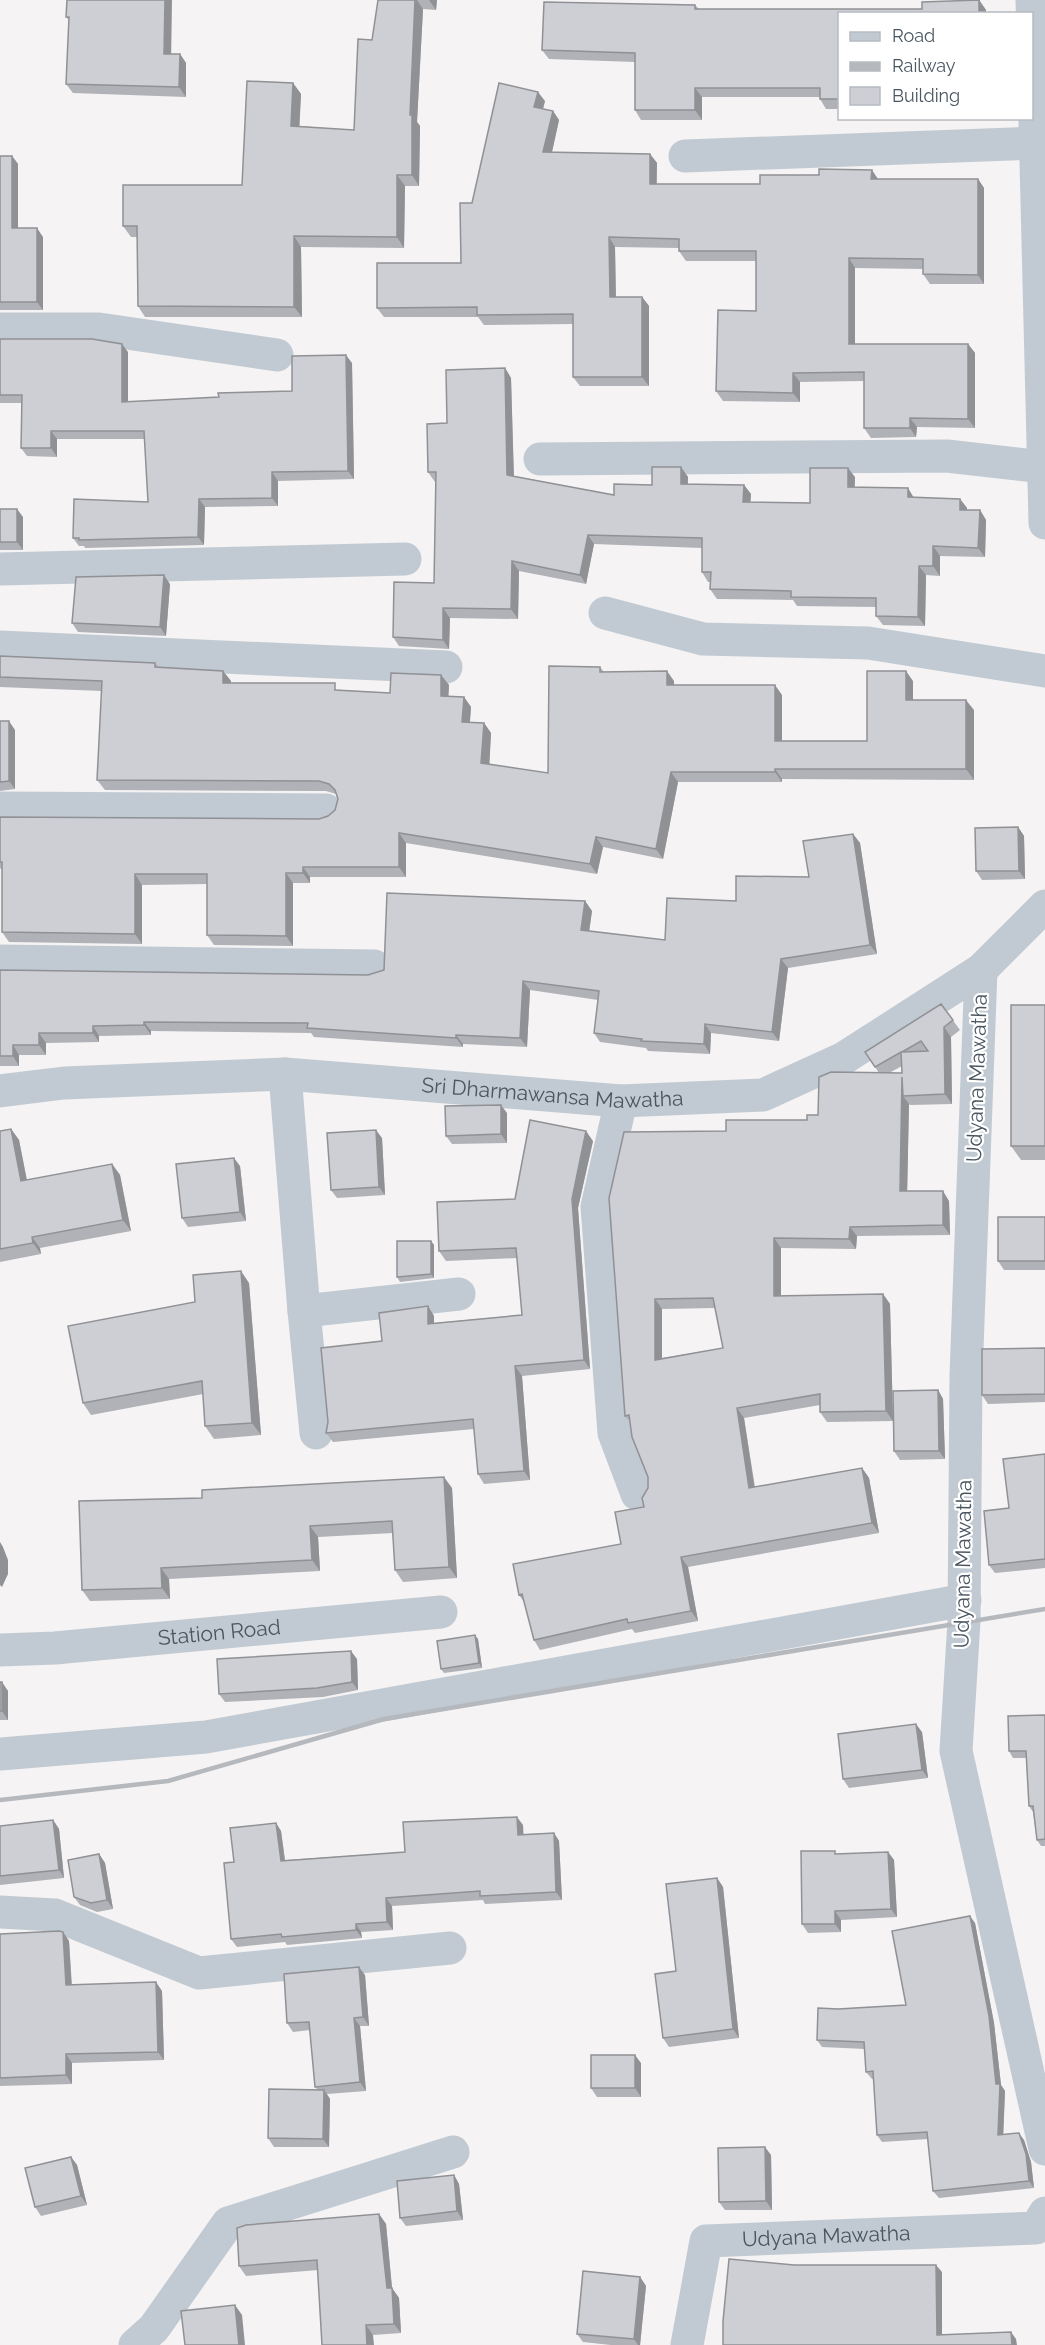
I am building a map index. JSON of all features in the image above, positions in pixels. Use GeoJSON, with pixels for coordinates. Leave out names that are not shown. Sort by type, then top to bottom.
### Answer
{"type":"FeatureCollection","features":[{"type":"Feature","properties":{"kind":"street"},"geometry":{"type":"LineString","coordinates":[[1033,36],[1045,523]]}},
{"type":"Feature","properties":{"kind":"street"},"geometry":{"type":"LineString","coordinates":[[685,156],[1036,143]]}},
{"type":"Feature","properties":{"kind":"street"},"geometry":{"type":"LineString","coordinates":[[0,329],[99,329],[277,355]]}},
{"type":"Feature","properties":{"kind":"street"},"geometry":{"type":"LineString","coordinates":[[540,459],[947,456],[1044,467]]}},
{"type":"Feature","properties":{"kind":"street"},"geometry":{"type":"LineString","coordinates":[[0,570],[405,559]]}},
{"type":"Feature","properties":{"kind":"street"},"geometry":{"type":"LineString","coordinates":[[605,612],[703,639],[868,643],[1045,671]]}},
{"type":"Feature","properties":{"kind":"street"},"geometry":{"type":"LineString","coordinates":[[0,647],[446,667]]}},
{"type":"Feature","properties":{"kind":"street"},"geometry":{"type":"LineString","coordinates":[[0,808],[326,810]]}},
{"type":"Feature","properties":{"kind":"street","name":"Sri Dharmawansa Mawatha"},"geometry":{"type":"LineString","coordinates":[[0,1091],[64,1083],[285,1074],[621,1101],[763,1095],[844,1058],[981,970],[1045,906]]}},
{"type":"Feature","properties":{"kind":"street"},"geometry":{"type":"LineString","coordinates":[[0,961],[374,966]]}},
{"type":"Feature","properties":{"kind":"street","name":"Udyana Mawatha"},"geometry":{"type":"LineString","coordinates":[[981,970],[966,1376],[964,1600],[956,1751],[1045,2149]]}},
{"type":"Feature","properties":{"kind":"street"},"geometry":{"type":"LineString","coordinates":[[285,1074],[316,1433]]}},
{"type":"Feature","properties":{"kind":"street"},"geometry":{"type":"LineString","coordinates":[[621,1101],[597,1207],[614,1433],[637,1494]]}},
{"type":"Feature","properties":{"kind":"street"},"geometry":{"type":"LineString","coordinates":[[304,1311],[459,1294]]}},
{"type":"Feature","properties":{"kind":"street"},"geometry":{"type":"LineString","coordinates":[[0,1754],[206,1737],[964,1600]]}},
{"type":"Feature","properties":{"kind":"street","name":"Station Road"},"geometry":{"type":"LineString","coordinates":[[0,1650],[55,1648],[441,1612]]}},
{"type":"Feature","properties":{"kind":"street"},"geometry":{"type":"LineString","coordinates":[[0,1912],[55,1915],[198,1973],[450,1948]]}},
{"type":"Feature","properties":{"kind":"street"},"geometry":{"type":"LineString","coordinates":[[135,2345],[154,2328],[228,2223],[453,2152]]}},
{"type":"Feature","properties":{"kind":"street","name":"Udyana Mawatha"},"geometry":{"type":"LineString","coordinates":[[687,2345],[706,2241],[1036,2228],[1045,2213]]}},
{"type":"Feature","properties":{"kind":"building"},"geometry":{"type":"Polygon","coordinates":[[[67,0],[165,0],[164,54],[180,54],[179,87],[66,84],[69,17],[66,17],[67,0]]]}},
{"type":"Feature","properties":{"kind":"building"},"geometry":{"type":"Polygon","coordinates":[[[378,0],[415,0],[410,115],[412,115],[412,175],[397,175],[397,237],[294,236],[294,307],[138,306],[137,226],[123,226],[123,185],[242,185],[247,81],[293,83],[291,126],[354,130],[358,39],[372,40],[378,0]]]}},
{"type":"Feature","properties":{"kind":"building"},"geometry":{"type":"Polygon","coordinates":[[[979,0],[979,12],[838,12],[838,99],[820,99],[820,88],[695,88],[695,110],[635,110],[635,53],[542,50],[544,2],[695,5],[695,9],[922,9],[922,2],[979,0]]]}},
{"type":"Feature","properties":{"kind":"building"},"geometry":{"type":"Polygon","coordinates":[[[499,83],[538,92],[534,107],[553,111],[543,152],[650,154],[650,184],[760,184],[760,175],[819,175],[819,169],[872,170],[871,179],[978,179],[978,275],[923,274],[923,259],[849,258],[849,344],[968,344],[968,419],[910,418],[910,428],[864,428],[864,372],[793,373],[793,393],[716,391],[718,310],[756,311],[756,251],[679,251],[679,239],[609,237],[610,297],[642,297],[642,377],[573,377],[573,314],[477,315],[477,307],[377,308],[377,263],[461,263],[460,203],[472,203],[499,83]]]}},
{"type":"Feature","properties":{"kind":"building"},"geometry":{"type":"Polygon","coordinates":[[[0,156],[12,156],[12,228],[37,228],[37,302],[0,302],[0,156]]]}},
{"type":"Feature","properties":{"kind":"building"},"geometry":{"type":"Polygon","coordinates":[[[0,339],[92,339],[122,344],[122,402],[219,397],[218,393],[292,391],[292,356],[346,355],[348,471],[272,472],[272,498],[199,499],[198,537],[79,540],[79,538],[73,538],[74,499],[148,502],[144,431],[51,431],[51,448],[21,448],[22,395],[0,395],[0,339]]]}},
{"type":"Feature","properties":{"kind":"building"},"geometry":{"type":"Polygon","coordinates":[[[505,368],[507,475],[614,495],[614,484],[652,485],[652,467],[681,467],[681,484],[744,485],[743,502],[810,503],[810,468],[848,468],[848,487],[908,488],[908,497],[960,499],[960,510],[980,510],[978,548],[933,546],[933,566],[919,566],[918,617],[876,616],[876,598],[791,597],[791,591],[710,589],[711,572],[702,572],[702,538],[588,535],[580,575],[512,561],[511,609],[443,608],[443,640],[393,637],[394,582],[434,583],[436,472],[428,472],[427,424],[447,423],[446,370],[505,368]]]}},
{"type":"Feature","properties":{"kind":"building"},"geometry":{"type":"Polygon","coordinates":[[[0,509],[17,509],[17,542],[0,542],[0,509]]]}},
{"type":"Feature","properties":{"kind":"building"},"geometry":{"type":"Polygon","coordinates":[[[164,575],[160,627],[72,623],[76,577],[164,575]]]}},
{"type":"Feature","properties":{"kind":"building"},"geometry":{"type":"Polygon","coordinates":[[[0,656],[155,663],[155,667],[223,671],[223,683],[335,683],[335,690],[390,693],[391,673],[441,675],[441,696],[464,697],[462,722],[484,723],[481,763],[548,773],[549,666],[600,667],[600,672],[667,671],[667,685],[775,685],[775,741],[867,741],[867,671],[906,671],[906,700],[966,700],[966,769],[775,769],[775,772],[671,772],[656,849],[596,837],[590,864],[399,833],[399,867],[303,867],[303,873],[286,873],[286,936],[207,935],[207,874],[135,874],[135,934],[2,932],[0,817],[319,819],[335,810],[338,799],[335,790],[329,784],[319,781],[97,780],[102,681],[0,677],[0,656]]]}},
{"type":"Feature","properties":{"kind":"building"},"geometry":{"type":"Polygon","coordinates":[[[0,721],[9,721],[9,781],[0,782],[0,721]]]}},
{"type":"Feature","properties":{"kind":"building"},"geometry":{"type":"Polygon","coordinates":[[[1018,827],[1019,871],[976,871],[975,828],[1018,827]]]}},
{"type":"Feature","properties":{"kind":"building"},"geometry":{"type":"Polygon","coordinates":[[[853,834],[870,945],[781,959],[772,1032],[705,1024],[704,1044],[641,1041],[642,1039],[594,1033],[599,991],[523,981],[520,1038],[456,1035],[456,1038],[307,1028],[308,1023],[144,1022],[144,1025],[93,1026],[93,1033],[39,1033],[39,1045],[13,1045],[13,1056],[0,1056],[0,970],[368,975],[384,970],[387,893],[585,901],[581,930],[665,940],[667,898],[736,901],[736,876],[809,877],[803,841],[853,834]]]}},
{"type":"Feature","properties":{"kind":"building"},"geometry":{"type":"Polygon","coordinates":[[[941,1004],[953,1020],[944,1027],[945,1094],[903,1096],[902,1077],[900,1191],[943,1191],[943,1225],[850,1227],[849,1239],[774,1238],[774,1296],[883,1294],[886,1411],[820,1412],[820,1394],[737,1408],[749,1488],[862,1468],[872,1523],[681,1557],[691,1611],[628,1623],[627,1619],[534,1640],[522,1594],[519,1595],[513,1564],[621,1544],[615,1512],[644,1507],[642,1498],[648,1488],[648,1477],[632,1437],[629,1415],[625,1416],[609,1198],[624,1132],[726,1131],[726,1120],[807,1120],[807,1115],[818,1115],[819,1077],[831,1072],[902,1073],[901,1052],[875,1067],[865,1052],[941,1004]],[[921,1041],[902,1052],[928,1051],[921,1041]],[[713,1298],[655,1299],[655,1360],[723,1348],[713,1298]]]}},
{"type":"Feature","properties":{"kind":"building"},"geometry":{"type":"Polygon","coordinates":[[[1011,1005],[1045,1005],[1045,1146],[1011,1146],[1011,1005]]]}},
{"type":"Feature","properties":{"kind":"building"},"geometry":{"type":"Polygon","coordinates":[[[501,1105],[501,1134],[446,1136],[445,1106],[501,1105]]]}},
{"type":"Feature","properties":{"kind":"building"},"geometry":{"type":"Polygon","coordinates":[[[530,1120],[586,1131],[572,1199],[584,1360],[515,1366],[524,1471],[478,1474],[473,1419],[326,1433],[328,1422],[321,1348],[382,1341],[379,1313],[428,1306],[428,1324],[522,1315],[516,1248],[439,1251],[437,1202],[515,1199],[530,1120]]]}},
{"type":"Feature","properties":{"kind":"building"},"geometry":{"type":"Polygon","coordinates":[[[11,1129],[21,1181],[112,1164],[123,1220],[32,1237],[33,1243],[0,1249],[0,1131],[11,1129]]]}},
{"type":"Feature","properties":{"kind":"building"},"geometry":{"type":"Polygon","coordinates":[[[376,1130],[379,1187],[331,1190],[327,1133],[376,1130]]]}},
{"type":"Feature","properties":{"kind":"building"},"geometry":{"type":"Polygon","coordinates":[[[234,1158],[240,1212],[182,1218],[176,1164],[234,1158]]]}},
{"type":"Feature","properties":{"kind":"building"},"geometry":{"type":"Polygon","coordinates":[[[998,1217],[1045,1217],[1045,1261],[998,1261],[998,1217]]]}},
{"type":"Feature","properties":{"kind":"building"},"geometry":{"type":"Polygon","coordinates":[[[397,1241],[431,1241],[431,1274],[397,1277],[397,1241]]]}},
{"type":"Feature","properties":{"kind":"building"},"geometry":{"type":"Polygon","coordinates":[[[241,1271],[252,1423],[205,1426],[202,1381],[83,1403],[68,1326],[195,1302],[193,1275],[241,1271]]]}},
{"type":"Feature","properties":{"kind":"building"},"geometry":{"type":"Polygon","coordinates":[[[1045,1348],[1045,1394],[982,1395],[982,1349],[1045,1348]]]}},
{"type":"Feature","properties":{"kind":"building"},"geometry":{"type":"Polygon","coordinates":[[[938,1390],[939,1451],[894,1451],[893,1391],[938,1390]]]}},
{"type":"Feature","properties":{"kind":"building"},"geometry":{"type":"Polygon","coordinates":[[[1045,1454],[1045,1559],[989,1565],[984,1511],[1009,1508],[1003,1459],[1045,1454]]]}},
{"type":"Feature","properties":{"kind":"building"},"geometry":{"type":"Polygon","coordinates":[[[444,1477],[449,1567],[395,1570],[392,1521],[310,1526],[312,1560],[161,1568],[162,1588],[82,1590],[79,1501],[202,1498],[202,1490],[444,1477]]]}},
{"type":"Feature","properties":{"kind":"building"},"geometry":{"type":"Polygon","coordinates":[[[475,1635],[479,1663],[441,1669],[437,1641],[475,1635]]]}},
{"type":"Feature","properties":{"kind":"building"},"geometry":{"type":"Polygon","coordinates":[[[351,1651],[352,1682],[317,1688],[219,1694],[217,1659],[351,1651]]]}},
{"type":"Feature","properties":{"kind":"building"},"geometry":{"type":"Polygon","coordinates":[[[0,1682],[2,1682],[2,1711],[0,1711],[0,1682]]]}},
{"type":"Feature","properties":{"kind":"building"},"geometry":{"type":"Polygon","coordinates":[[[1045,1715],[1045,1839],[1037,1840],[1033,1806],[1029,1806],[1026,1751],[1009,1751],[1008,1716],[1045,1715]]]}},
{"type":"Feature","properties":{"kind":"building"},"geometry":{"type":"Polygon","coordinates":[[[916,1724],[922,1770],[843,1779],[838,1734],[916,1724]]]}},
{"type":"Feature","properties":{"kind":"building"},"geometry":{"type":"Polygon","coordinates":[[[517,1817],[518,1835],[554,1833],[556,1892],[480,1896],[480,1891],[386,1898],[387,1922],[356,1924],[356,1930],[231,1939],[224,1863],[234,1862],[230,1828],[276,1823],[281,1861],[405,1852],[403,1822],[517,1817]]]}},
{"type":"Feature","properties":{"kind":"building"},"geometry":{"type":"Polygon","coordinates":[[[53,1820],[59,1870],[0,1876],[0,1826],[53,1820]]]}},
{"type":"Feature","properties":{"kind":"building"},"geometry":{"type":"Polygon","coordinates":[[[801,1851],[835,1851],[835,1854],[888,1852],[891,1909],[835,1911],[835,1924],[802,1924],[801,1851]]]}},
{"type":"Feature","properties":{"kind":"building"},"geometry":{"type":"Polygon","coordinates":[[[99,1854],[107,1900],[91,1903],[74,1897],[68,1860],[99,1854]]]}},
{"type":"Feature","properties":{"kind":"building"},"geometry":{"type":"Polygon","coordinates":[[[717,1878],[733,2029],[663,2038],[655,1974],[676,1971],[666,1884],[717,1878]]]}},
{"type":"Feature","properties":{"kind":"building"},"geometry":{"type":"Polygon","coordinates":[[[970,1916],[989,2016],[996,2084],[1000,2084],[998,2135],[1019,2133],[1026,2154],[1029,2181],[933,2191],[927,2132],[877,2135],[873,2071],[866,2072],[864,2042],[817,2040],[818,2008],[906,2005],[892,1931],[970,1916]]]}},
{"type":"Feature","properties":{"kind":"building"},"geometry":{"type":"Polygon","coordinates":[[[63,1932],[66,1985],[156,1982],[158,2052],[66,2054],[66,2075],[0,2078],[0,1934],[63,1932]]]}},
{"type":"Feature","properties":{"kind":"building"},"geometry":{"type":"Polygon","coordinates":[[[359,1967],[363,2017],[354,2018],[360,2082],[315,2087],[309,2022],[287,2023],[284,1974],[359,1967]]]}},
{"type":"Feature","properties":{"kind":"building"},"geometry":{"type":"Polygon","coordinates":[[[591,2055],[635,2055],[635,2088],[591,2088],[591,2055]]]}},
{"type":"Feature","properties":{"kind":"building"},"geometry":{"type":"Polygon","coordinates":[[[269,2089],[324,2090],[323,2139],[268,2138],[269,2089]]]}},
{"type":"Feature","properties":{"kind":"building"},"geometry":{"type":"Polygon","coordinates":[[[765,2147],[766,2201],[719,2202],[718,2148],[765,2147]]]}},
{"type":"Feature","properties":{"kind":"building"},"geometry":{"type":"Polygon","coordinates":[[[71,2157],[81,2196],[35,2207],[25,2168],[71,2157]]]}},
{"type":"Feature","properties":{"kind":"building"},"geometry":{"type":"Polygon","coordinates":[[[454,2175],[457,2211],[400,2218],[397,2181],[454,2175]]]}},
{"type":"Feature","properties":{"kind":"building"},"geometry":{"type":"Polygon","coordinates":[[[379,2214],[387,2288],[392,2288],[394,2324],[366,2325],[367,2345],[322,2345],[317,2260],[239,2266],[237,2228],[246,2225],[379,2214]]]}},
{"type":"Feature","properties":{"kind":"building"},"geometry":{"type":"Polygon","coordinates":[[[729,2259],[794,2265],[936,2265],[937,2335],[1011,2332],[1012,2345],[723,2345],[729,2259]]]}},
{"type":"Feature","properties":{"kind":"building"},"geometry":{"type":"Polygon","coordinates":[[[583,2271],[640,2277],[634,2339],[577,2334],[583,2271]]]}},
{"type":"Feature","properties":{"kind":"building"},"geometry":{"type":"Polygon","coordinates":[[[235,2305],[239,2345],[185,2345],[181,2311],[235,2305]]]}},
{"type":"Feature","properties":{"kind":"railway"},"geometry":{"type":"LineString","coordinates":[[0,1800],[168,1781],[384,1719],[1045,1609]]}}]}
